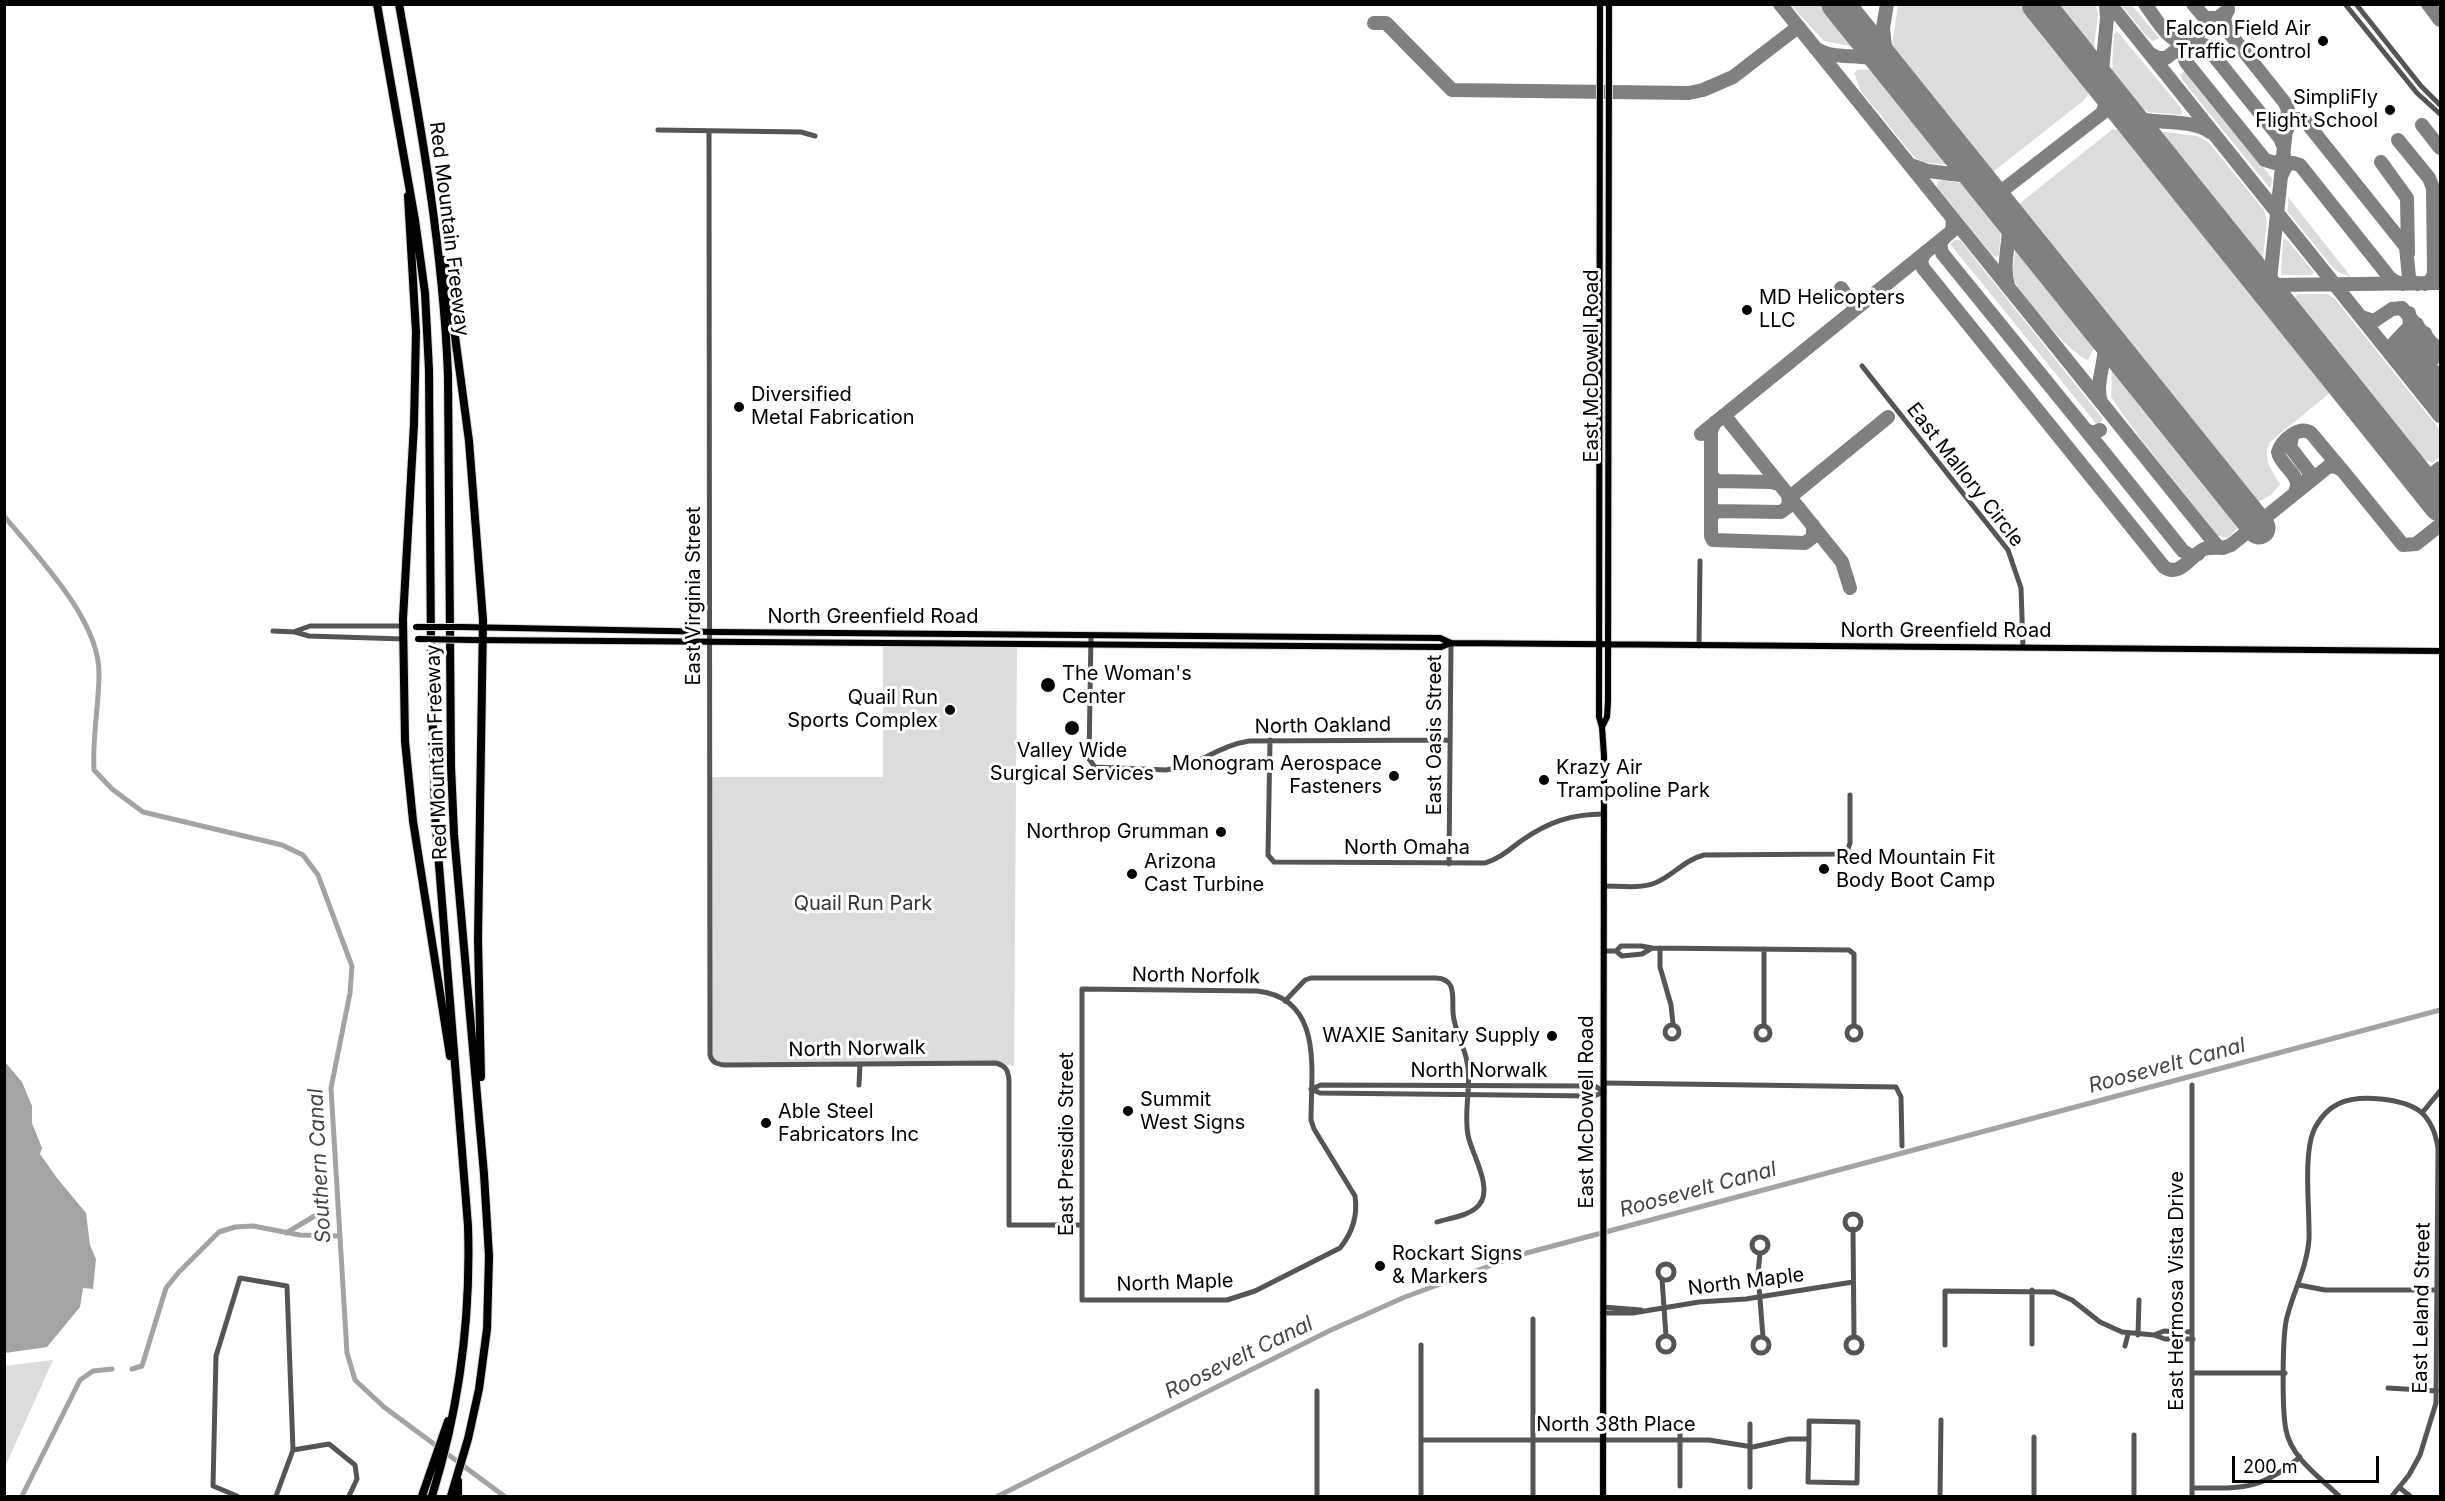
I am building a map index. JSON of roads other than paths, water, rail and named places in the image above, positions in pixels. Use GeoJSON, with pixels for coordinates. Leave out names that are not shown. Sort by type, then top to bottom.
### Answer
{"type":"FeatureCollection","features":[{"type":"Feature","properties":{"kind":"highway","name":"Red Mountain Freeway"},"geometry":{"type":"LineString","coordinates":[[377,4],[425,292],[429,394],[434,780],[468,1226],[469,1273],[463,1349],[454,1406],[428,1494]]}},
{"type":"Feature","properties":{"kind":"highway","name":"Red Mountain Freeway"},"geometry":{"type":"LineString","coordinates":[[399,4],[439,249],[448,375],[451,765],[455,846],[489,1256],[487,1329],[479,1389],[468,1439],[451,1497]]}},
{"type":"Feature","properties":{"kind":"highway"},"geometry":{"type":"LineString","coordinates":[[404,4],[408,54]]}},
{"type":"Feature","properties":{"kind":"highway"},"geometry":{"type":"LineString","coordinates":[[408,180],[407,213],[415,291],[416,352],[403,639],[405,731],[409,792],[448,1045],[457,1084]]}},
{"type":"Feature","properties":{"kind":"highway"},"geometry":{"type":"LineString","coordinates":[[439,249],[446,269],[469,441],[483,627],[478,1003],[484,1174]]}},
{"type":"Feature","properties":{"kind":"highway"},"geometry":{"type":"LineString","coordinates":[[458,1477],[458,1497]]}},
{"type":"Feature","properties":{"kind":"main road","name":"East McDowell Road"},"geometry":{"type":"LineString","coordinates":[[1600,4],[1599,717],[1602,727],[1604,814],[1603,1497]]}},
{"type":"Feature","properties":{"kind":"main road","name":"East McDowell Road"},"geometry":{"type":"LineString","coordinates":[[1602,727],[1607,717],[1608,701],[1609,4]]}},
{"type":"Feature","properties":{"kind":"main road"},"geometry":{"type":"LineString","coordinates":[[1600,420],[1608,421]]}},
{"type":"Feature","properties":{"kind":"main road","name":"North Greenfield Road"},"geometry":{"type":"LineString","coordinates":[[404,626],[709,632],[1440,638],[1451,643]]}},
{"type":"Feature","properties":{"kind":"main road"},"geometry":{"type":"LineString","coordinates":[[1228,645],[1234,641],[1275,638]]}},
{"type":"Feature","properties":{"kind":"main road","name":"North Greenfield Road"},"geometry":{"type":"LineString","coordinates":[[403,639],[1441,647],[1451,643],[2440,651]]}},
{"type":"Feature","properties":{"kind":"street"},"geometry":{"type":"LineString","coordinates":[[2345,4],[2417,93],[2440,114]]}},
{"type":"Feature","properties":{"kind":"street"},"geometry":{"type":"LineString","coordinates":[[2356,4],[2421,86],[2440,105]]}},
{"type":"Feature","properties":{"kind":"street"},"geometry":{"type":"LineString","coordinates":[[658,130],[801,132],[815,136]]}},
{"type":"Feature","properties":{"kind":"street","name":"East Virginia Street"},"geometry":{"type":"LineString","coordinates":[[709,131],[711,1060]]}},
{"type":"Feature","properties":{"kind":"street","name":"East Mallory Circle"},"geometry":{"type":"LineString","coordinates":[[1862,366],[2008,550],[2021,588],[2023,648]]}},
{"type":"Feature","properties":{"kind":"street"},"geometry":{"type":"LineString","coordinates":[[1700,561],[1700,646]]}},
{"type":"Feature","properties":{"kind":"street","name":"North Greenfield Road"},"geometry":{"type":"LineString","coordinates":[[295,632],[310,626],[404,626]]}},
{"type":"Feature","properties":{"kind":"street","name":"North Greenfield Road"},"geometry":{"type":"LineString","coordinates":[[273,631],[295,632],[309,636],[403,639]]}},
{"type":"Feature","properties":{"kind":"street"},"geometry":{"type":"LineString","coordinates":[[1091,635],[1091,644]]}},
{"type":"Feature","properties":{"kind":"street","name":"East Oasis Street"},"geometry":{"type":"LineString","coordinates":[[1449,864],[1451,643]]}},
{"type":"Feature","properties":{"kind":"street","name":"North Oakland"},"geometry":{"type":"LineString","coordinates":[[1091,644],[1089,759],[1095,767],[1166,771],[1201,761],[1235,743],[1270,740],[1450,740]]}},
{"type":"Feature","properties":{"kind":"street","name":"North Omaha"},"geometry":{"type":"LineString","coordinates":[[1270,740],[1268,779],[1270,858],[1274,862],[1449,864],[1491,861],[1502,856],[1536,830],[1554,820],[1582,814],[1604,814]]}},
{"type":"Feature","properties":{"kind":"street"},"geometry":{"type":"LineString","coordinates":[[1604,886],[1646,886],[1656,883],[1690,860],[1704,855],[1834,855],[1847,852],[1850,843],[1850,795]]}},
{"type":"Feature","properties":{"kind":"street"},"geometry":{"type":"LineString","coordinates":[[1616,951],[1621,946],[1641,945],[1652,948],[1850,950],[1854,954],[1854,1026]]}},
{"type":"Feature","properties":{"kind":"street"},"geometry":{"type":"LineString","coordinates":[[1604,951],[1616,951],[1622,956],[1628,956],[1642,954],[1652,948]]}},
{"type":"Feature","properties":{"kind":"street"},"geometry":{"type":"LineString","coordinates":[[1660,948],[1660,968],[1671,1005],[1672,1024]]}},
{"type":"Feature","properties":{"kind":"street"},"geometry":{"type":"LineString","coordinates":[[1764,949],[1764,1025]]}},
{"type":"Feature","properties":{"kind":"street","name":"North Norfolk"},"geometry":{"type":"LineString","coordinates":[[1082,989],[1257,991],[1267,992],[1285,1000],[1305,980],[1311,978],[1443,978],[1453,987],[1454,1017],[1466,1056],[1468,1090]]}},
{"type":"Feature","properties":{"kind":"street","name":"East Presidio Street"},"geometry":{"type":"LineString","coordinates":[[1082,989],[1082,1300]]}},
{"type":"Feature","properties":{"kind":"street"},"geometry":{"type":"LineString","coordinates":[[1285,1000],[1302,1018],[1310,1036],[1311,1089]]}},
{"type":"Feature","properties":{"kind":"street","name":"North Norwalk"},"geometry":{"type":"LineString","coordinates":[[711,1060],[716,1064],[725,1065],[996,1063],[1004,1066],[1008,1071],[1009,1080],[1009,1226],[1082,1226]]}},
{"type":"Feature","properties":{"kind":"street"},"geometry":{"type":"LineString","coordinates":[[859,1085],[860,1064]]}},
{"type":"Feature","properties":{"kind":"street"},"geometry":{"type":"LineString","coordinates":[[1604,1083],[1896,1087],[1900,1097],[1902,1146]]}},
{"type":"Feature","properties":{"kind":"street","name":"North Norwalk"},"geometry":{"type":"LineString","coordinates":[[1311,1089],[1321,1084],[1594,1096],[1604,1092]]}},
{"type":"Feature","properties":{"kind":"street"},"geometry":{"type":"LineString","coordinates":[[1381,1085],[1381,1094]]}},
{"type":"Feature","properties":{"kind":"street","name":"East Hermosa Vista Drive"},"geometry":{"type":"LineString","coordinates":[[2192,1085],[2192,1497]]}},
{"type":"Feature","properties":{"kind":"street","name":"North Norwalk"},"geometry":{"type":"LineString","coordinates":[[1311,1089],[1320,1093],[1381,1094],[1594,1086],[1604,1092]]}},
{"type":"Feature","properties":{"kind":"street","name":"North Maple"},"geometry":{"type":"LineString","coordinates":[[1082,1300],[1215,1301],[1240,1298],[1332,1253],[1345,1242],[1356,1216],[1355,1196],[1314,1128],[1311,1120],[1311,1089]]}},
{"type":"Feature","properties":{"kind":"street"},"geometry":{"type":"LineString","coordinates":[[1437,1222],[1470,1212],[1480,1204],[1483,1194],[1483,1178],[1468,1137],[1468,1090]]}},
{"type":"Feature","properties":{"kind":"street"},"geometry":{"type":"LineString","coordinates":[[2339,1497],[2300,1457],[2286,1430],[2286,1320],[2299,1285],[2309,1238],[2309,1145],[2318,1123],[2324,1115],[2340,1103],[2359,1100],[2398,1101],[2422,1113],[2440,1091]]}},
{"type":"Feature","properties":{"kind":"street","name":"East Leland Street"},"geometry":{"type":"LineString","coordinates":[[2392,1497],[2420,1455],[2434,1415],[2437,1391],[2438,1148],[2436,1137],[2422,1113]]}},
{"type":"Feature","properties":{"kind":"street"},"geometry":{"type":"LineString","coordinates":[[1853,1230],[1854,1337]]}},
{"type":"Feature","properties":{"kind":"street"},"geometry":{"type":"LineString","coordinates":[[1760,1253],[1762,1337]]}},
{"type":"Feature","properties":{"kind":"street"},"geometry":{"type":"LineString","coordinates":[[237,1497],[213,1486],[216,1356],[240,1278],[287,1286],[293,1450],[276,1497]]}},
{"type":"Feature","properties":{"kind":"street"},"geometry":{"type":"LineString","coordinates":[[1662,1279],[1666,1336]]}},
{"type":"Feature","properties":{"kind":"street","name":"North Maple"},"geometry":{"type":"LineString","coordinates":[[1603,1310],[1633,1313],[1663,1307],[1761,1297],[1853,1282]]}},
{"type":"Feature","properties":{"kind":"street"},"geometry":{"type":"LineString","coordinates":[[2299,1285],[2325,1290],[2439,1290]]}},
{"type":"Feature","properties":{"kind":"street"},"geometry":{"type":"LineString","coordinates":[[1945,1345],[1946,1290],[2045,1290],[2064,1296],[2100,1322],[2128,1334],[2154,1335],[2165,1339],[2193,1339]]}},
{"type":"Feature","properties":{"kind":"street"},"geometry":{"type":"LineString","coordinates":[[2032,1290],[2032,1344]]}},
{"type":"Feature","properties":{"kind":"street"},"geometry":{"type":"LineString","coordinates":[[2138,1335],[2139,1300]]}},
{"type":"Feature","properties":{"kind":"street"},"geometry":{"type":"LineString","coordinates":[[1533,1319],[1533,1497]]}},
{"type":"Feature","properties":{"kind":"street"},"geometry":{"type":"LineString","coordinates":[[2154,1335],[2164,1331],[2192,1332]]}},
{"type":"Feature","properties":{"kind":"street"},"geometry":{"type":"LineString","coordinates":[[2125,1346],[2128,1334]]}},
{"type":"Feature","properties":{"kind":"street"},"geometry":{"type":"LineString","coordinates":[[1421,1345],[1421,1497]]}},
{"type":"Feature","properties":{"kind":"street"},"geometry":{"type":"LineString","coordinates":[[2193,1373],[2285,1373]]}},
{"type":"Feature","properties":{"kind":"street"},"geometry":{"type":"LineString","coordinates":[[2388,1388],[2437,1391]]}},
{"type":"Feature","properties":{"kind":"street"},"geometry":{"type":"LineString","coordinates":[[1317,1391],[1317,1497]]}},
{"type":"Feature","properties":{"kind":"street"},"geometry":{"type":"LineString","coordinates":[[1940,1497],[1941,1420]]}},
{"type":"Feature","properties":{"kind":"street"},"geometry":{"type":"LineString","coordinates":[[1809,1421],[1858,1422],[1857,1483],[1808,1482],[1809,1439],[1809,1421]]}},
{"type":"Feature","properties":{"kind":"street"},"geometry":{"type":"LineString","coordinates":[[1680,1422],[1680,1486]]}},
{"type":"Feature","properties":{"kind":"street"},"geometry":{"type":"LineString","coordinates":[[1750,1424],[1750,1487]]}},
{"type":"Feature","properties":{"kind":"street"},"geometry":{"type":"LineString","coordinates":[[2134,1436],[2134,1497]]}},
{"type":"Feature","properties":{"kind":"street"},"geometry":{"type":"LineString","coordinates":[[2034,1437],[2034,1497]]}},
{"type":"Feature","properties":{"kind":"street","name":"North 38th Place"},"geometry":{"type":"LineString","coordinates":[[1421,1440],[1709,1440],[1750,1447],[1790,1438],[1809,1439]]}},
{"type":"Feature","properties":{"kind":"street"},"geometry":{"type":"LineString","coordinates":[[293,1450],[329,1444],[355,1465],[357,1479],[349,1497]]}},
{"type":"Feature","properties":{"kind":"street"},"geometry":{"type":"LineString","coordinates":[[2192,1488],[2238,1488],[2261,1484],[2284,1471],[2300,1457]]}},
{"type":"Feature","properties":{"kind":"street"},"geometry":{"type":"LineString","coordinates":[[2400,1488],[2410,1497]]}},
{"type":"Feature","properties":{"kind":"waterway","name":"Southern Canal"},"geometry":{"type":"LineString","coordinates":[[4,516],[64,590],[78,611],[97,653],[99,674],[94,770],[112,789],[143,812],[282,845],[303,855],[318,875],[352,966],[350,993],[331,1088],[347,1353],[355,1380],[384,1407],[504,1496]]}},
{"type":"Feature","properties":{"kind":"waterway","name":"Roosevelt Canal"},"geometry":{"type":"LineString","coordinates":[[998,1496],[1331,1330],[1405,1297],[1519,1255],[2440,1010]]}},
{"type":"Feature","properties":{"kind":"waterway"},"geometry":{"type":"LineString","coordinates":[[286,1233],[318,1214]]}},
{"type":"Feature","properties":{"kind":"waterway"},"geometry":{"type":"LineString","coordinates":[[132,1369],[142,1366],[166,1288],[219,1232],[235,1227],[253,1226],[300,1235],[339,1236]]}},
{"type":"Feature","properties":{"kind":"waterway"},"geometry":{"type":"LineString","coordinates":[[22,1496],[80,1380],[93,1371],[112,1369]]}},
{"type":"Feature","properties":{"kind":"place","name":"Falcon Field Air Traffic Control"},"geometry":{"type":"Point","coordinates":[2323,41]}},
{"type":"Feature","properties":{"kind":"place","name":"SimpliFly Flight School"},"geometry":{"type":"Point","coordinates":[2390,110]}},
{"type":"Feature","properties":{"kind":"place","name":"MD Helicopters LLC"},"geometry":{"type":"Point","coordinates":[1747,310]}},
{"type":"Feature","properties":{"kind":"place","name":"Diversified Metal Fabrication"},"geometry":{"type":"Point","coordinates":[739,407]}},
{"type":"Feature","properties":{"kind":"place","name":"The Woman's Center"},"geometry":{"type":"Point","coordinates":[1048,685]}},
{"type":"Feature","properties":{"kind":"place","name":"Quail Run Sports Complex"},"geometry":{"type":"Point","coordinates":[950,710]}},
{"type":"Feature","properties":{"kind":"place","name":"Valley Wide Surgical Services"},"geometry":{"type":"Point","coordinates":[1072,728]}},
{"type":"Feature","properties":{"kind":"place","name":"Monogram Aerospace Fasteners"},"geometry":{"type":"Point","coordinates":[1394,776]}},
{"type":"Feature","properties":{"kind":"place","name":"Krazy Air Trampoline Park"},"geometry":{"type":"Point","coordinates":[1544,780]}},
{"type":"Feature","properties":{"kind":"place","name":"Northrop Grumman"},"geometry":{"type":"Point","coordinates":[1221,832]}},
{"type":"Feature","properties":{"kind":"place","name":"Red Mountain Fit Body Boot Camp"},"geometry":{"type":"Point","coordinates":[1824,869]}},
{"type":"Feature","properties":{"kind":"place","name":"Arizona Cast Turbine"},"geometry":{"type":"Point","coordinates":[1132,874]}},
{"type":"Feature","properties":{"kind":"place","name":"WAXIE Sanitary Supply"},"geometry":{"type":"Point","coordinates":[1552,1036]}},
{"type":"Feature","properties":{"kind":"place","name":"Summit West Signs"},"geometry":{"type":"Point","coordinates":[1128,1111]}},
{"type":"Feature","properties":{"kind":"place","name":"Able Steel Fabricators Inc"},"geometry":{"type":"Point","coordinates":[766,1123]}},
{"type":"Feature","properties":{"kind":"place","name":"Rockart Signs & Markers"},"geometry":{"type":"Point","coordinates":[1380,1266]}},
{"type":"Feature","properties":{"kind":"park label","name":"Quail Run Park"},"geometry":{"type":"Point","coordinates":[863,904]}}]}
